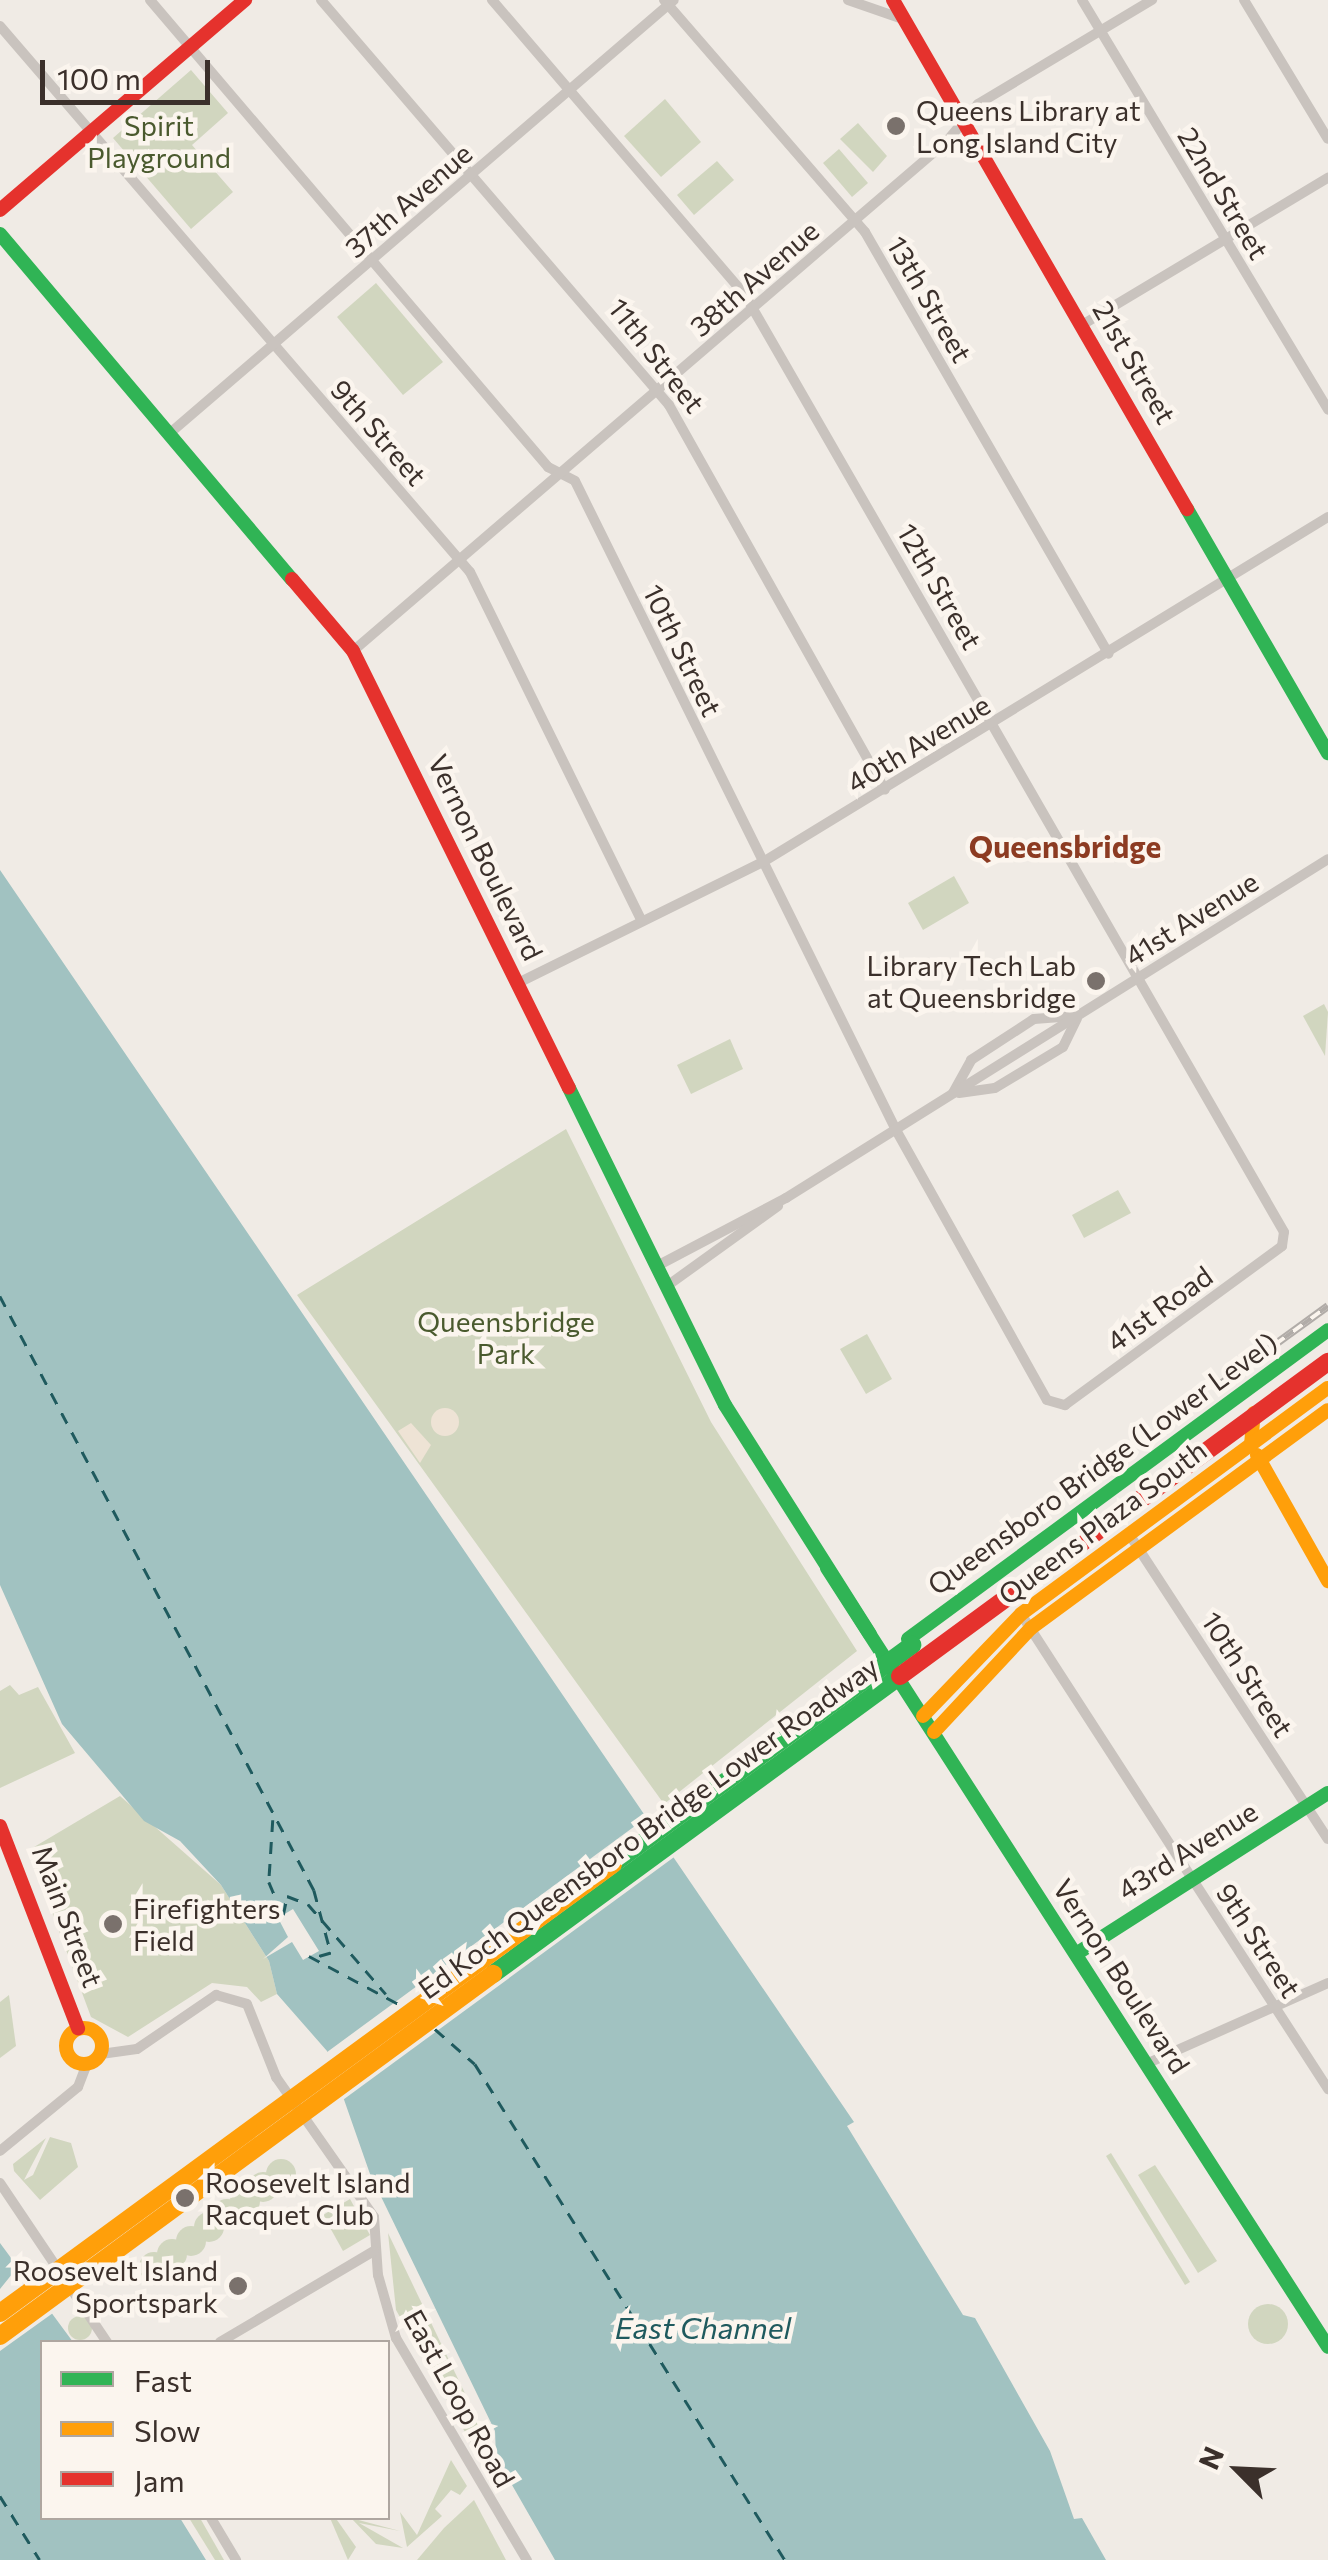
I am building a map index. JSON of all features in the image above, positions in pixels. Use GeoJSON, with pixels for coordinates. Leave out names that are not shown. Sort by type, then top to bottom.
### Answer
{"type":"FeatureCollection","features":[{"type":"Feature","properties":{"kind":"main road"},"geometry":{"type":"LineString","coordinates":[[0,210],[245,0]]}},
{"type":"Feature","properties":{"kind":"main road","name":"21st Street"},"geometry":{"type":"LineString","coordinates":[[893,0],[1328,753]]}},
{"type":"Feature","properties":{"kind":"main road","name":"Vernon Boulevard"},"geometry":{"type":"LineString","coordinates":[[1,239],[353,651],[736,1426],[1328,2347]]}},
{"type":"Feature","properties":{"kind":"main road","name":"Queensboro Bridge (Lower Level)"},"geometry":{"type":"LineString","coordinates":[[910,1642],[1328,1330]]}},
{"type":"Feature","properties":{"kind":"main road"},"geometry":{"type":"LineString","coordinates":[[0,2309],[1328,1339]]}},
{"type":"Feature","properties":{"kind":"main road"},"geometry":{"type":"LineString","coordinates":[[1328,1358],[1260,1404],[1255,1453],[1328,1581]]}},
{"type":"Feature","properties":{"kind":"main road","name":"Ed Koch Queensboro Bridge Lower Roadway"},"geometry":{"type":"LineString","coordinates":[[0,2332],[1328,1358]]}},
{"type":"Feature","properties":{"kind":"main road","name":"Queens Plaza South"},"geometry":{"type":"LineString","coordinates":[[923,1716],[1026,1621],[1255,1453],[1328,1388]]}},
{"type":"Feature","properties":{"kind":"main road","name":"Queens Plaza South"},"geometry":{"type":"LineString","coordinates":[[1255,1453],[1328,1410]]}},
{"type":"Feature","properties":{"kind":"main road","name":"Queens Plaza South"},"geometry":{"type":"LineString","coordinates":[[934,1732],[1026,1621]]}},
{"type":"Feature","properties":{"kind":"main road","name":"43rd Avenue"},"geometry":{"type":"LineString","coordinates":[[1076,1954],[1328,1793]]}},
{"type":"Feature","properties":{"kind":"main road","name":"Main Street"},"geometry":{"type":"LineString","coordinates":[[0,1826],[32,1887],[78,2028],[65,2050],[94,2059]]}},
{"type":"Feature","properties":{"kind":"main road"},"geometry":{"type":"LineString","coordinates":[[78,2028],[96,2032],[94,2059]]}},
{"type":"Feature","properties":{"kind":"street","name":"10th Street"},"geometry":{"type":"LineString","coordinates":[[150,0],[561,474],[579,488],[896,1130],[1054,1406]]}},
{"type":"Feature","properties":{"kind":"street","name":"11th Street"},"geometry":{"type":"LineString","coordinates":[[321,0],[657,392],[885,790]]}},
{"type":"Feature","properties":{"kind":"street","name":"12th Street"},"geometry":{"type":"LineString","coordinates":[[492,0],[754,308],[1286,1240]]}},
{"type":"Feature","properties":{"kind":"street"},"geometry":{"type":"LineString","coordinates":[[848,0],[904,19]]}},
{"type":"Feature","properties":{"kind":"street","name":"22nd Street"},"geometry":{"type":"LineString","coordinates":[[1082,0],[1328,410]]}},
{"type":"Feature","properties":{"kind":"street","name":"38th Avenue"},"geometry":{"type":"LineString","coordinates":[[353,651],[855,221],[962,123],[1152,0]]}},
{"type":"Feature","properties":{"kind":"street"},"geometry":{"type":"LineString","coordinates":[[1244,0],[1328,139]]}},
{"type":"Feature","properties":{"kind":"street","name":"37th Avenue"},"geometry":{"type":"LineString","coordinates":[[170,433],[669,2]]}},
{"type":"Feature","properties":{"kind":"street","name":"13th Street"},"geometry":{"type":"LineString","coordinates":[[669,2],[855,221],[1110,654]]}},
{"type":"Feature","properties":{"kind":"street","name":"9th Street"},"geometry":{"type":"LineString","coordinates":[[0,26],[460,561],[642,921]]}},
{"type":"Feature","properties":{"kind":"street"},"geometry":{"type":"LineString","coordinates":[[1082,325],[1328,178]]}},
{"type":"Feature","properties":{"kind":"street","name":"40th Avenue"},"geometry":{"type":"LineString","coordinates":[[518,983],[763,862],[1110,654],[1328,517]]}},
{"type":"Feature","properties":{"kind":"street","name":"41st Avenue"},"geometry":{"type":"LineString","coordinates":[[657,1266],[786,1198],[1328,859]]}},
{"type":"Feature","properties":{"kind":"street","name":"41st Avenue"},"geometry":{"type":"LineString","coordinates":[[953,1094],[995,1088],[1063,1047],[1078,1015]]}},
{"type":"Feature","properties":{"kind":"street","name":"41st Avenue"},"geometry":{"type":"LineString","coordinates":[[953,1094],[971,1060],[1034,1019],[1078,1015]]}},
{"type":"Feature","properties":{"kind":"street","name":"41st Avenue"},"geometry":{"type":"LineString","coordinates":[[666,1286],[786,1198]]}},
{"type":"Feature","properties":{"kind":"street","name":"41st Road"},"geometry":{"type":"LineString","coordinates":[[1054,1406],[1286,1240]]}},
{"type":"Feature","properties":{"kind":"street","name":"10th Street"},"geometry":{"type":"LineString","coordinates":[[1135,1541],[1328,1839]]}},
{"type":"Feature","properties":{"kind":"street","name":"9th Street"},"geometry":{"type":"LineString","coordinates":[[1026,1621],[1328,2089]]}},
{"type":"Feature","properties":{"kind":"street"},"geometry":{"type":"LineString","coordinates":[[1146,2064],[1328,1983]]}},
{"type":"Feature","properties":{"kind":"street","name":"East Loop Road"},"geometry":{"type":"LineString","coordinates":[[94,2059],[137,2050],[211,1997],[244,2000],[276,2077],[374,2217],[374,2251],[396,2338],[526,2560]]}},
{"type":"Feature","properties":{"kind":"street"},"geometry":{"type":"LineString","coordinates":[[0,2152],[78,2087],[94,2059]]}},
{"type":"Feature","properties":{"kind":"street"},"geometry":{"type":"LineString","coordinates":[[0,2183],[106,2340]]}},
{"type":"Feature","properties":{"kind":"street"},"geometry":{"type":"LineString","coordinates":[[223,2340],[374,2251]]}},
{"type":"Feature","properties":{"kind":"street"},"geometry":{"type":"LineString","coordinates":[[213,2520],[236,2560]]}},
{"type":"Feature","properties":{"kind":"green space","name":"Spirit Playground"},"geometry":{"type":"Polygon","coordinates":[[[191,70],[228,113],[192,145],[233,192],[191,229],[113,138],[191,70]]]}},
{"type":"Feature","properties":{"kind":"green space"},"geometry":{"type":"Polygon","coordinates":[[[665,99],[701,142],[661,177],[624,136],[665,99]]]}},
{"type":"Feature","properties":{"kind":"green space"},"geometry":{"type":"Polygon","coordinates":[[[858,123],[887,156],[873,172],[840,139],[858,123]]]}},
{"type":"Feature","properties":{"kind":"green space"},"geometry":{"type":"Polygon","coordinates":[[[839,149],[868,183],[852,197],[823,163],[839,149]]]}},
{"type":"Feature","properties":{"kind":"green space"},"geometry":{"type":"Polygon","coordinates":[[[717,161],[734,180],[694,215],[677,195],[717,161]]]}},
{"type":"Feature","properties":{"kind":"green space"},"geometry":{"type":"Polygon","coordinates":[[[376,283],[443,362],[403,395],[337,317],[376,283]]]}},
{"type":"Feature","properties":{"kind":"green space"},"geometry":{"type":"Polygon","coordinates":[[[954,876],[969,903],[923,930],[908,903],[954,876]]]}},
{"type":"Feature","properties":{"kind":"green space"},"geometry":{"type":"Polygon","coordinates":[[[1324,1004],[1328,1012],[1325,1056],[1303,1016],[1324,1004]]]}},
{"type":"Feature","properties":{"kind":"green space"},"geometry":{"type":"Polygon","coordinates":[[[730,1039],[743,1069],[691,1094],[677,1065],[730,1039]]]}},
{"type":"Feature","properties":{"kind":"green space","name":"Queensbridge Park"},"geometry":{"type":"Polygon","coordinates":[[[566,1129],[711,1422],[857,1651],[664,1804],[297,1295],[566,1129]]]}},
{"type":"Feature","properties":{"kind":"green space"},"geometry":{"type":"Polygon","coordinates":[[[1118,1190],[1131,1213],[1084,1238],[1072,1215],[1118,1190]]]}},
{"type":"Feature","properties":{"kind":"green space"},"geometry":{"type":"Polygon","coordinates":[[[867,1334],[892,1379],[866,1394],[840,1349],[867,1334]]]}},
{"type":"Feature","properties":{"kind":"green space"},"geometry":{"type":"Polygon","coordinates":[[[10,1685],[19,1695],[38,1687],[75,1753],[0,1788],[0,1691],[10,1685]]]}},
{"type":"Feature","properties":{"kind":"green space"},"geometry":{"type":"Polygon","coordinates":[[[120,1796],[221,1885],[269,1961],[277,1994],[261,2002],[247,1987],[212,1983],[128,2037],[91,2017],[29,1850],[120,1796]]]}},
{"type":"Feature","properties":{"kind":"green space"},"geometry":{"type":"Polygon","coordinates":[[[9,1995],[16,2046],[0,2058],[0,2002],[9,1995]]]}},
{"type":"Feature","properties":{"kind":"green space"},"geometry":{"type":"Polygon","coordinates":[[[50,2137],[71,2143],[78,2167],[40,2200],[14,2171],[13,2164],[46,2138],[24,2180],[33,2175],[50,2137]]]}},
{"type":"Feature","properties":{"kind":"green space"},"geometry":{"type":"Polygon","coordinates":[[[1111,2153],[1190,2282],[1185,2285],[1106,2156],[1111,2153]]]}},
{"type":"Feature","properties":{"kind":"green space"},"geometry":{"type":"Polygon","coordinates":[[[281,2159],[292,2163],[296,2174],[292,2185],[281,2189],[270,2185],[266,2174],[270,2163],[281,2159]]]}},
{"type":"Feature","properties":{"kind":"green space"},"geometry":{"type":"Polygon","coordinates":[[[1155,2165],[1217,2261],[1198,2273],[1138,2175],[1155,2165]]]}},
{"type":"Feature","properties":{"kind":"green space"},"geometry":{"type":"Polygon","coordinates":[[[263,2172],[274,2176],[278,2187],[274,2198],[263,2202],[252,2198],[248,2187],[252,2176],[263,2172]]]}},
{"type":"Feature","properties":{"kind":"green space"},"geometry":{"type":"Polygon","coordinates":[[[245,2186],[256,2190],[260,2201],[256,2212],[245,2216],[234,2212],[230,2201],[234,2190],[245,2186]]]}},
{"type":"Feature","properties":{"kind":"green space"},"geometry":{"type":"Polygon","coordinates":[[[227,2199],[238,2203],[242,2214],[238,2225],[227,2229],[216,2225],[212,2214],[216,2203],[227,2199]]]}},
{"type":"Feature","properties":{"kind":"green space"},"geometry":{"type":"Polygon","coordinates":[[[350,2199],[370,2235],[343,2251],[323,2215],[350,2199]]]}},
{"type":"Feature","properties":{"kind":"green space"},"geometry":{"type":"Polygon","coordinates":[[[209,2212],[220,2216],[224,2227],[220,2238],[209,2242],[198,2238],[194,2227],[198,2216],[209,2212]]]}},
{"type":"Feature","properties":{"kind":"green space"},"geometry":{"type":"Polygon","coordinates":[[[191,2226],[202,2230],[206,2241],[202,2252],[191,2256],[180,2252],[176,2241],[180,2230],[191,2226]]]}},
{"type":"Feature","properties":{"kind":"green space"},"geometry":{"type":"Polygon","coordinates":[[[388,2233],[484,2433],[483,2464],[396,2310],[388,2233]]]}},
{"type":"Feature","properties":{"kind":"green space"},"geometry":{"type":"Polygon","coordinates":[[[172,2239],[183,2243],[187,2254],[183,2265],[172,2269],[161,2265],[157,2254],[161,2243],[172,2239]]]}},
{"type":"Feature","properties":{"kind":"green space"},"geometry":{"type":"Polygon","coordinates":[[[154,2252],[165,2256],[169,2267],[165,2278],[154,2282],[143,2278],[139,2267],[143,2256],[154,2252]]]}},
{"type":"Feature","properties":{"kind":"green space"},"geometry":{"type":"Polygon","coordinates":[[[1268,2304],[1282,2310],[1288,2324],[1282,2338],[1268,2344],[1254,2338],[1248,2324],[1254,2310],[1268,2304]]]}},
{"type":"Feature","properties":{"kind":"green space"},"geometry":{"type":"Polygon","coordinates":[[[80,2316],[92,2328],[80,2340],[68,2328],[80,2316]]]}},
{"type":"Feature","properties":{"kind":"green space"},"geometry":{"type":"Polygon","coordinates":[[[451,2460],[467,2486],[460,2495],[451,2490],[435,2509],[442,2516],[407,2547],[400,2512],[417,2535],[451,2460]]]}},
{"type":"Feature","properties":{"kind":"green space"},"geometry":{"type":"Polygon","coordinates":[[[474,2500],[506,2560],[417,2560],[444,2528],[474,2500]]]}},
{"type":"Feature","properties":{"kind":"green space"},"geometry":{"type":"Polygon","coordinates":[[[190,2520],[201,2520],[224,2560],[215,2560],[190,2520]]]}},
{"type":"Feature","properties":{"kind":"green space"},"geometry":{"type":"Polygon","coordinates":[[[331,2520],[337,2520],[356,2547],[348,2560],[331,2520]]]}},
{"type":"Feature","properties":{"kind":"green space"},"geometry":{"type":"Polygon","coordinates":[[[353,2520],[400,2531],[359,2523],[403,2548],[376,2544],[353,2520]]]}},
{"type":"Feature","properties":{"kind":"shaded area"},"geometry":{"type":"Polygon","coordinates":[[[445,1408],[455,1412],[459,1422],[455,1432],[445,1436],[435,1432],[431,1422],[435,1412],[445,1408]]]}},
{"type":"Feature","properties":{"kind":"shaded area"},"geometry":{"type":"Polygon","coordinates":[[[411,1423],[431,1445],[420,1463],[398,1431],[411,1423]]]}},
{"type":"Feature","properties":{"kind":"water","name":"East Channel"},"geometry":{"type":"Polygon","coordinates":[[[0,870],[854,2122],[847,2126],[963,2315],[975,2318],[1050,2451],[1074,2519],[1082,2518],[1106,2560],[555,2560],[496,2457],[495,2431],[370,2174],[327,2051],[277,1994],[269,1961],[221,1885],[180,1841],[144,1821],[62,1724],[0,1585],[0,870]]]}},
{"type":"Feature","properties":{"kind":"water"},"geometry":{"type":"Polygon","coordinates":[[[0,2243],[72,2340],[40,2340],[40,2520],[181,2520],[206,2560],[0,2560],[0,2243]]]}},
{"type":"Feature","properties":{"kind":"pier"},"geometry":{"type":"Polygon","coordinates":[[[654,1812],[681,1852],[336,2105],[343,2094],[319,2058],[654,1812]]]}},
{"type":"Feature","properties":{"kind":"pier"},"geometry":{"type":"Polygon","coordinates":[[[293,1909],[319,1951],[303,1960],[292,1942],[263,1959],[288,1937],[278,1918],[293,1909]]]}},
{"type":"Feature","properties":{"kind":"pier"},"geometry":{"type":"Polygon","coordinates":[[[21,2263],[61,2317],[53,2313],[0,2351],[0,2289],[21,2263]]]}},
{"type":"Feature","properties":{"kind":"ferry route"},"geometry":{"type":"LineString","coordinates":[[0,1296],[314,1890],[331,1953],[313,1958]]}},
{"type":"Feature","properties":{"kind":"ferry route"},"geometry":{"type":"LineString","coordinates":[[273,1820],[269,1882],[282,1913]]}},
{"type":"Feature","properties":{"kind":"ferry route"},"geometry":{"type":"LineString","coordinates":[[283,1915],[287,1896],[308,1904],[386,1994]]}},
{"type":"Feature","properties":{"kind":"ferry route"},"geometry":{"type":"LineString","coordinates":[[309,1956],[404,2007]]}},
{"type":"Feature","properties":{"kind":"ferry route"},"geometry":{"type":"LineString","coordinates":[[435,2029],[475,2064],[785,2560]]}},
{"type":"Feature","properties":{"kind":"ferry route"},"geometry":{"type":"LineString","coordinates":[[0,2496],[40,2560]]}},
{"type":"Feature","properties":{"kind":"railway"},"geometry":{"type":"LineString","coordinates":[[1222,1383],[1328,1306]]}},
{"type":"Feature","properties":{"kind":"traffic: fast"},"geometry":{"type":"LineString","coordinates":[[0,234],[292,579]]}},
{"type":"Feature","properties":{"kind":"traffic: fast"},"geometry":{"type":"LineString","coordinates":[[1187,509],[1328,753]]}},
{"type":"Feature","properties":{"kind":"traffic: fast"},"geometry":{"type":"LineString","coordinates":[[569,1088],[725,1405],[870,1634]]}},
{"type":"Feature","properties":{"kind":"traffic: fast"},"geometry":{"type":"LineString","coordinates":[[908,1639],[1328,1330]]}},
{"type":"Feature","properties":{"kind":"traffic: fast"},"geometry":{"type":"LineString","coordinates":[[827,1568],[1328,2347]]}},
{"type":"Feature","properties":{"kind":"traffic: fast"},"geometry":{"type":"LineString","coordinates":[[613,1864],[912,1645]]}},
{"type":"Feature","properties":{"kind":"traffic: fast"},"geometry":{"type":"LineString","coordinates":[[493,1974],[900,1676]]}},
{"type":"Feature","properties":{"kind":"traffic: fast"},"geometry":{"type":"LineString","coordinates":[[1076,1954],[1328,1793]]}},
{"type":"Feature","properties":{"kind":"traffic: slow"},"geometry":{"type":"LineString","coordinates":[[923,1716],[1021,1614],[1328,1388]]}},
{"type":"Feature","properties":{"kind":"traffic: slow"},"geometry":{"type":"LineString","coordinates":[[934,1732],[1031,1628],[1328,1410]]}},
{"type":"Feature","properties":{"kind":"traffic: slow"},"geometry":{"type":"LineString","coordinates":[[1251,1445],[1254,1413]]}},
{"type":"Feature","properties":{"kind":"traffic: slow"},"geometry":{"type":"LineString","coordinates":[[1257,1455],[1328,1581]]}},
{"type":"Feature","properties":{"kind":"traffic: slow"},"geometry":{"type":"LineString","coordinates":[[0,2313],[613,1864]]}},
{"type":"Feature","properties":{"kind":"traffic: slow"},"geometry":{"type":"LineString","coordinates":[[0,2336],[493,1974]]}},
{"type":"Feature","properties":{"kind":"traffic: slow"},"geometry":{"type":"LineString","coordinates":[[84,2028],[97,2033],[102,2046],[97,2059],[84,2064],[71,2059],[66,2046],[71,2033],[84,2028]]}},
{"type":"Feature","properties":{"kind":"traffic: jam"},"geometry":{"type":"LineString","coordinates":[[0,210],[245,0]]}},
{"type":"Feature","properties":{"kind":"traffic: jam"},"geometry":{"type":"LineString","coordinates":[[893,0],[1187,509]]}},
{"type":"Feature","properties":{"kind":"traffic: jam"},"geometry":{"type":"LineString","coordinates":[[292,579],[353,651],[569,1088]]}},
{"type":"Feature","properties":{"kind":"traffic: jam"},"geometry":{"type":"LineString","coordinates":[[900,1676],[1328,1362]]}},
{"type":"Feature","properties":{"kind":"traffic: jam"},"geometry":{"type":"LineString","coordinates":[[0,1826],[78,2028]]}},
{"type":"Feature","properties":{"kind":"place","name":"Queens Library at Long Island City"},"geometry":{"type":"Point","coordinates":[896,126]}},
{"type":"Feature","properties":{"kind":"place","name":"Library Tech Lab at Queensbridge"},"geometry":{"type":"Point","coordinates":[1096,981]}},
{"type":"Feature","properties":{"kind":"place","name":"Firefighters Field"},"geometry":{"type":"Point","coordinates":[113,1924]}},
{"type":"Feature","properties":{"kind":"place","name":"Roosevelt Island Racquet Club"},"geometry":{"type":"Point","coordinates":[185,2198]}},
{"type":"Feature","properties":{"kind":"place","name":"Roosevelt Island Sportspark"},"geometry":{"type":"Point","coordinates":[238,2286]}},
{"type":"Feature","properties":{"kind":"district","name":"Queensbridge"},"geometry":{"type":"Point","coordinates":[1065,846]}}]}
